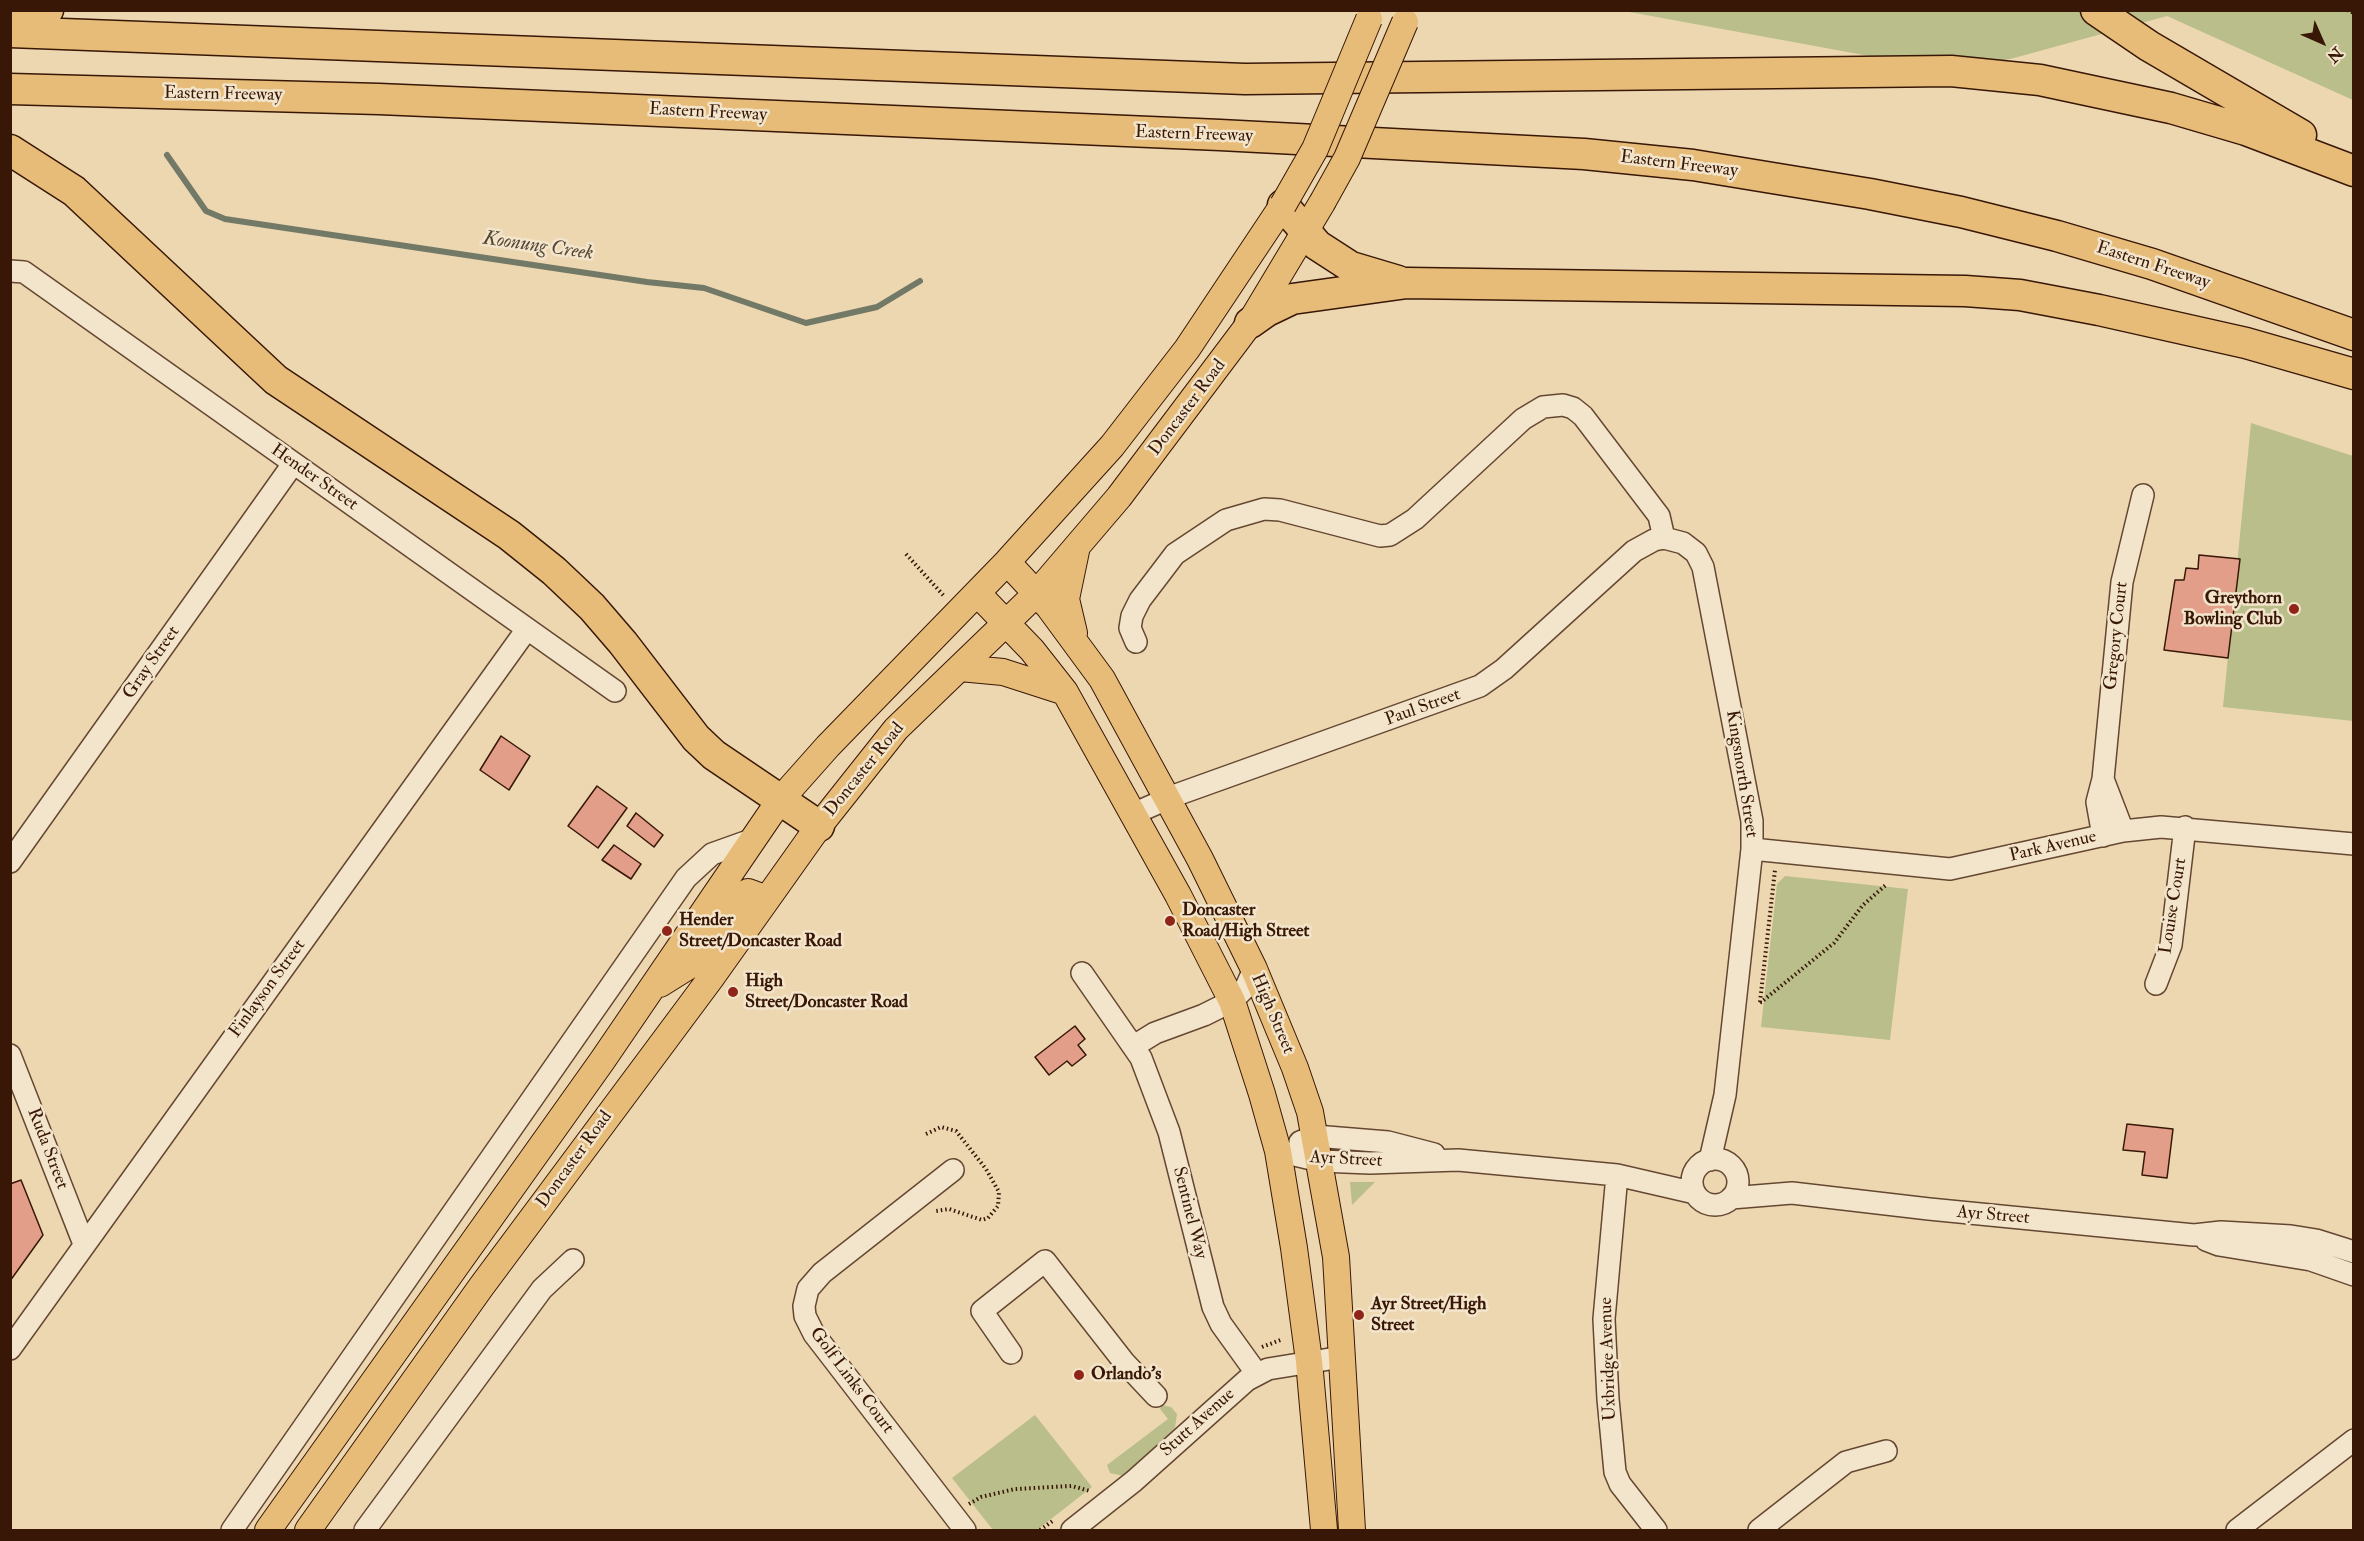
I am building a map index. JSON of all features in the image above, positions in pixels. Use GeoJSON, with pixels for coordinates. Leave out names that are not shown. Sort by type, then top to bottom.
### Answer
{"type":"FeatureCollection","features":[{"type":"Feature","properties":{"kind":"highway"},"geometry":{"type":"LineString","coordinates":[[10,13],[48,10]]}},
{"type":"Feature","properties":{"kind":"highway"},"geometry":{"type":"LineString","coordinates":[[2096,10],[2149,46],[2354,168]]}},
{"type":"Feature","properties":{"kind":"highway"},"geometry":{"type":"LineString","coordinates":[[10,32],[1245,79],[1951,71],[2040,80],[2171,108],[2246,130],[2354,168]]}},
{"type":"Feature","properties":{"kind":"highway","name":"Eastern Freeway"},"geometry":{"type":"LineString","coordinates":[[10,89],[391,99],[1232,136],[1584,154],[1682,164],[1870,194],[1960,212],[2057,236],[2152,264],[2354,335]]}},
{"type":"Feature","properties":{"kind":"highway"},"geometry":{"type":"LineString","coordinates":[[10,150],[74,191],[276,380],[509,535],[554,571],[592,607],[623,643],[696,738],[714,755],[819,826]]}},
{"type":"Feature","properties":{"kind":"highway"},"geometry":{"type":"LineString","coordinates":[[1283,205],[1317,244],[1351,267],[1407,284]]}},
{"type":"Feature","properties":{"kind":"highway"},"geometry":{"type":"LineString","coordinates":[[1250,323],[1267,311],[1292,299],[1407,284],[1895,288],[2020,295],[2192,330],[2354,374]]}},
{"type":"Feature","properties":{"kind":"main road","name":"Doncaster Road"},"geometry":{"type":"LineString","coordinates":[[268,1530],[652,989],[780,800],[828,746],[1007,562],[1112,446],[1173,367],[1283,205],[1315,148],[1371,15]]}},
{"type":"Feature","properties":{"kind":"main road","name":"Doncaster Road"},"geometry":{"type":"LineString","coordinates":[[308,1530],[481,1287],[819,826],[896,729],[1037,593],[1077,548],[1158,449],[1250,323],[1347,158],[1407,16]]}},
{"type":"Feature","properties":{"kind":"main road"},"geometry":{"type":"LineString","coordinates":[[1075,640],[1066,599],[1077,548]]}},
{"type":"Feature","properties":{"kind":"main road","name":"High Street"},"geometry":{"type":"LineString","coordinates":[[1007,562],[1037,593],[1075,640],[1102,679],[1167,799],[1254,969],[1295,1068],[1310,1112],[1336,1257],[1352,1530]]}},
{"type":"Feature","properties":{"kind":"main road","name":"High Street"},"geometry":{"type":"LineString","coordinates":[[977,593],[1032,650],[1065,692],[1134,814],[1232,1001],[1278,1151],[1309,1361],[1324,1530]]}},
{"type":"Feature","properties":{"kind":"main road"},"geometry":{"type":"LineString","coordinates":[[960,668],[1003,672],[1065,692]]}},
{"type":"Feature","properties":{"kind":"main road"},"geometry":{"type":"LineString","coordinates":[[652,989],[700,959],[748,892],[767,899]]}},
{"type":"Feature","properties":{"kind":"street","name":"Hender Street"},"geometry":{"type":"LineString","coordinates":[[10,271],[24,272],[615,691]]}},
{"type":"Feature","properties":{"kind":"street"},"geometry":{"type":"LineString","coordinates":[[1136,642],[1130,628],[1132,616],[1146,592],[1175,554],[1226,520],[1263,509],[1280,510],[1380,536],[1390,535],[1415,519],[1523,419],[1543,407],[1563,405],[1573,408],[1583,416],[1659,516],[1669,539]]}},
{"type":"Feature","properties":{"kind":"street","name":"Gray Street"},"geometry":{"type":"LineString","coordinates":[[10,862],[293,464]]}},
{"type":"Feature","properties":{"kind":"street","name":"Gregory Court"},"geometry":{"type":"LineString","coordinates":[[2103,836],[2097,802],[2103,779],[2122,582],[2143,495]]}},
{"type":"Feature","properties":{"kind":"street","name":"Paul Street"},"geometry":{"type":"LineString","coordinates":[[1134,814],[1167,799],[1480,686],[1504,669],[1634,551],[1644,544],[1669,539]]}},
{"type":"Feature","properties":{"kind":"street","name":"Kingsnorth Street"},"geometry":{"type":"LineString","coordinates":[[1669,539],[1690,547],[1703,567],[1747,792],[1752,849],[1717,1167]]}},
{"type":"Feature","properties":{"kind":"street","name":"Finlayson Street"},"geometry":{"type":"LineString","coordinates":[[10,1349],[527,629]]}},
{"type":"Feature","properties":{"kind":"street","name":"Gregory Court"},"geometry":{"type":"LineString","coordinates":[[2103,779],[2123,831]]}},
{"type":"Feature","properties":{"kind":"street","name":"Park Avenue"},"geometry":{"type":"LineString","coordinates":[[1752,849],[1950,869],[2123,831],[2161,827],[2185,827],[2354,844]]}},
{"type":"Feature","properties":{"kind":"street","name":"Louise Court"},"geometry":{"type":"LineString","coordinates":[[2156,984],[2171,945],[2185,827]]}},
{"type":"Feature","properties":{"kind":"street"},"geometry":{"type":"LineString","coordinates":[[232,1530],[686,878],[712,854],[754,839]]}},
{"type":"Feature","properties":{"kind":"street"},"geometry":{"type":"LineString","coordinates":[[1134,1046],[1155,1033],[1204,1015],[1232,1001],[1246,987],[1254,969]]}},
{"type":"Feature","properties":{"kind":"street","name":"Sentinel Way"},"geometry":{"type":"LineString","coordinates":[[1082,973],[1134,1046],[1158,1098],[1169,1132],[1213,1307],[1221,1324],[1257,1374]]}},
{"type":"Feature","properties":{"kind":"street","name":"Ruda Street"},"geometry":{"type":"LineString","coordinates":[[10,1055],[84,1244]]}},
{"type":"Feature","properties":{"kind":"street","name":"Ayr Street"},"geometry":{"type":"LineString","coordinates":[[1278,1151],[1315,1136],[1388,1142],[1458,1160]]}},
{"type":"Feature","properties":{"kind":"street","name":"Ayr Street"},"geometry":{"type":"LineString","coordinates":[[1278,1151],[1320,1161],[1370,1163],[1458,1160],[1617,1175],[1695,1193]]}},
{"type":"Feature","properties":{"kind":"street"},"geometry":{"type":"LineString","coordinates":[[1717,1167],[1737,1186],[1731,1198],[1725,1202],[1705,1203],[1695,1193],[1692,1179],[1717,1167]]}},
{"type":"Feature","properties":{"kind":"street","name":"Ayr Street"},"geometry":{"type":"LineString","coordinates":[[1617,1175],[1717,1167],[1792,1193]]}},
{"type":"Feature","properties":{"kind":"street","name":"Golf Links Court"},"geometry":{"type":"LineString","coordinates":[[953,1170],[822,1273],[808,1289],[804,1306],[805,1316],[814,1334],[965,1530]]}},
{"type":"Feature","properties":{"kind":"street","name":"Uxbridge Avenue"},"geometry":{"type":"LineString","coordinates":[[1617,1175],[1604,1319],[1615,1472],[1620,1484],[1656,1530]]}},
{"type":"Feature","properties":{"kind":"street","name":"Ayr Street"},"geometry":{"type":"LineString","coordinates":[[1731,1198],[1792,1193],[2194,1235],[2221,1232],[2291,1236],[2316,1240],[2354,1252]]}},
{"type":"Feature","properties":{"kind":"street","name":"Ayr Street"},"geometry":{"type":"LineString","coordinates":[[2194,1235],[2218,1245],[2311,1260],[2354,1275]]}},
{"type":"Feature","properties":{"kind":"street"},"geometry":{"type":"LineString","coordinates":[[365,1530],[542,1289],[573,1260]]}},
{"type":"Feature","properties":{"kind":"street"},"geometry":{"type":"LineString","coordinates":[[1011,1353],[982,1311],[1046,1262],[1124,1362],[1156,1396]]}},
{"type":"Feature","properties":{"kind":"street","name":"Stutt Avenue"},"geometry":{"type":"LineString","coordinates":[[1072,1530],[1134,1481],[1211,1410],[1257,1374],[1268,1369],[1342,1357]]}},
{"type":"Feature","properties":{"kind":"street"},"geometry":{"type":"LineString","coordinates":[[2237,1530],[2354,1440]]}},
{"type":"Feature","properties":{"kind":"street"},"geometry":{"type":"LineString","coordinates":[[1759,1530],[1846,1462],[1886,1451]]}},
{"type":"Feature","properties":{"kind":"path"},"geometry":{"type":"LineString","coordinates":[[2347,10],[2354,13]]}},
{"type":"Feature","properties":{"kind":"path"},"geometry":{"type":"LineString","coordinates":[[1779,852],[1760,1003],[1834,943],[1863,906],[1888,883]]}},
{"type":"Feature","properties":{"kind":"path"},"geometry":{"type":"LineString","coordinates":[[926,1134],[941,1127],[956,1131],[986,1169],[999,1192],[998,1206],[988,1218],[982,1220],[949,1209],[928,1213]]}},
{"type":"Feature","properties":{"kind":"path"},"geometry":{"type":"LineString","coordinates":[[962,1495],[969,1504],[981,1497],[1015,1489],[1071,1486],[1090,1491]]}},
{"type":"Feature","properties":{"kind":"green space"},"geometry":{"type":"Polygon","coordinates":[[[1624,11],[2353,11],[2353,100],[2167,16],[2014,58],[1951,71],[1624,11]]]}},
{"type":"Feature","properties":{"kind":"green space","name":"Greythorn Bowling Club"},"geometry":{"type":"Polygon","coordinates":[[[2251,423],[2353,456],[2353,721],[2223,707],[2251,423]]]}},
{"type":"Feature","properties":{"kind":"green space"},"geometry":{"type":"Polygon","coordinates":[[[1785,876],[1908,889],[1890,1040],[1761,1027],[1777,884],[1785,876]]]}},
{"type":"Feature","properties":{"kind":"green space"},"geometry":{"type":"Polygon","coordinates":[[[1350,1182],[1375,1182],[1352,1205],[1350,1182]]]}},
{"type":"Feature","properties":{"kind":"green space"},"geometry":{"type":"Polygon","coordinates":[[[1162,1405],[1171,1407],[1177,1414],[1175,1428],[1124,1476],[1110,1473],[1107,1465],[1168,1419],[1160,1409],[1162,1405]]]}},
{"type":"Feature","properties":{"kind":"green space"},"geometry":{"type":"Polygon","coordinates":[[[1035,1415],[1092,1487],[1037,1530],[993,1530],[952,1478],[1035,1415]]]}},
{"type":"Feature","properties":{"kind":"building"},"geometry":{"type":"Polygon","coordinates":[[[2199,555],[2240,559],[2228,658],[2164,650],[2175,580],[2184,580],[2186,568],[2198,569],[2199,555]]]}},
{"type":"Feature","properties":{"kind":"building"},"geometry":{"type":"Polygon","coordinates":[[[501,736],[530,756],[509,790],[480,770],[501,736]]]}},
{"type":"Feature","properties":{"kind":"building"},"geometry":{"type":"Polygon","coordinates":[[[597,786],[627,808],[598,848],[568,826],[597,786]]]}},
{"type":"Feature","properties":{"kind":"building"},"geometry":{"type":"Polygon","coordinates":[[[636,813],[663,835],[654,847],[627,826],[636,813]]]}},
{"type":"Feature","properties":{"kind":"building"},"geometry":{"type":"Polygon","coordinates":[[[614,845],[641,864],[631,879],[602,860],[614,845]]]}},
{"type":"Feature","properties":{"kind":"building"},"geometry":{"type":"Polygon","coordinates":[[[1075,1026],[1085,1039],[1078,1045],[1086,1055],[1072,1066],[1067,1061],[1049,1075],[1035,1057],[1075,1026]]]}},
{"type":"Feature","properties":{"kind":"building"},"geometry":{"type":"Polygon","coordinates":[[[2127,1124],[2173,1129],[2167,1178],[2142,1175],[2145,1152],[2123,1150],[2127,1124]]]}},
{"type":"Feature","properties":{"kind":"building"},"geometry":{"type":"Polygon","coordinates":[[[21,1180],[43,1235],[10,1281],[10,1184],[21,1180]]]}},
{"type":"Feature","properties":{"kind":"waterway","name":"Koonung Creek"},"geometry":{"type":"LineString","coordinates":[[167,155],[206,211],[225,219],[647,282],[704,288],[806,323],[877,307],[920,281]]}},
{"type":"Feature","properties":{"kind":"place","name":"Greythorn Bowling Club"},"geometry":{"type":"Point","coordinates":[2294,609]}},
{"type":"Feature","properties":{"kind":"place","name":"Doncaster Road/High Street"},"geometry":{"type":"Point","coordinates":[1170,921]}},
{"type":"Feature","properties":{"kind":"place","name":"Hender Street/Doncaster Road"},"geometry":{"type":"Point","coordinates":[667,931]}},
{"type":"Feature","properties":{"kind":"place","name":"High Street/Doncaster Road"},"geometry":{"type":"Point","coordinates":[733,992]}},
{"type":"Feature","properties":{"kind":"place","name":"Ayr Street/High Street"},"geometry":{"type":"Point","coordinates":[1359,1315]}},
{"type":"Feature","properties":{"kind":"place","name":"Orlando's"},"geometry":{"type":"Point","coordinates":[1079,1375]}}]}
